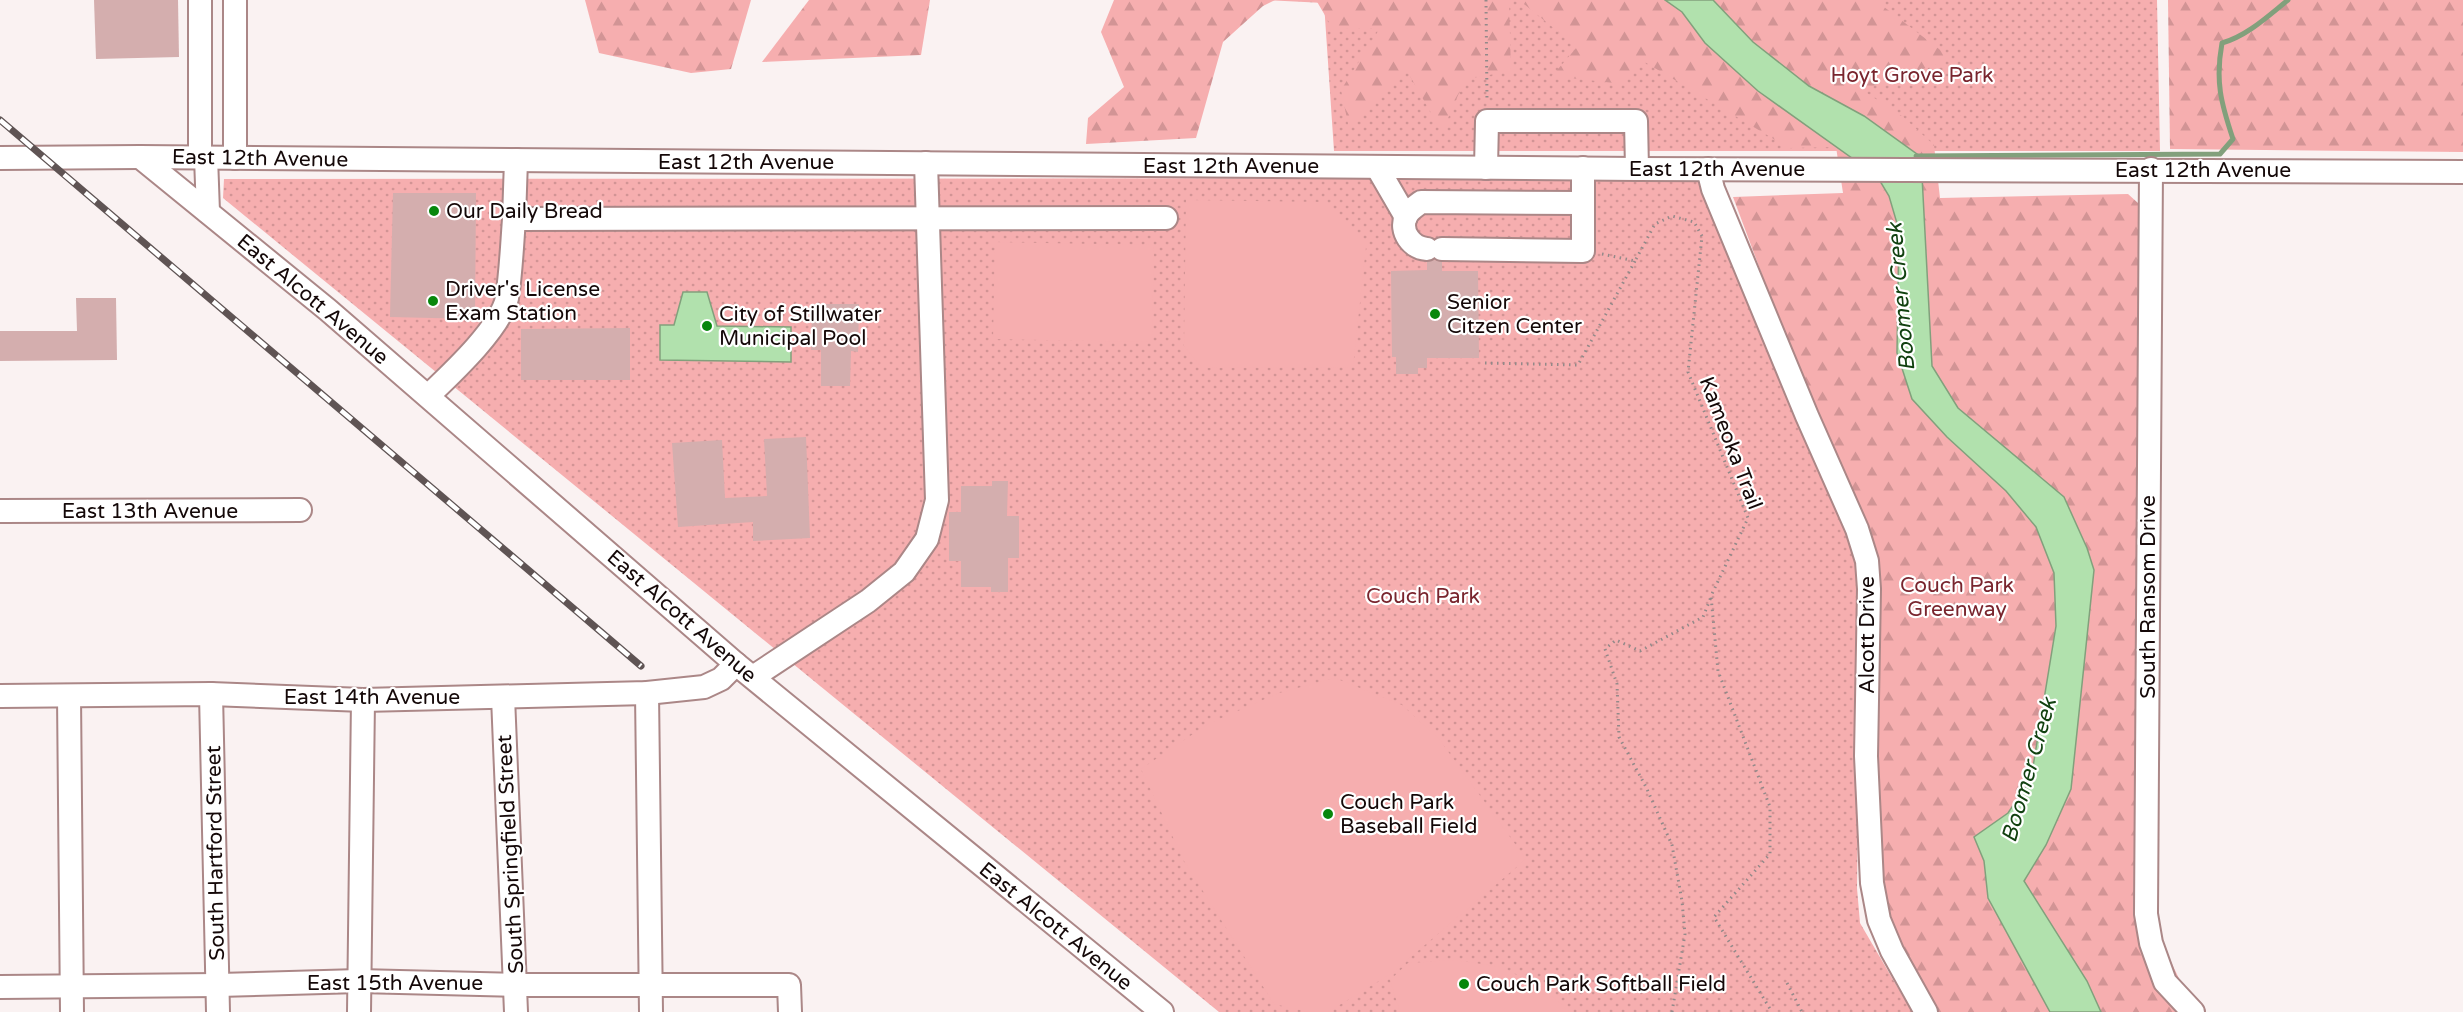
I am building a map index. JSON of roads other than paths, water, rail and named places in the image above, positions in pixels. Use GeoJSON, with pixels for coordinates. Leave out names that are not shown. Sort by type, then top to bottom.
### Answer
{"type":"FeatureCollection","features":[{"type":"Feature","properties":{"kind":"street"},"geometry":{"type":"LineString","coordinates":[[200,0],[203,157],[208,212]]}},
{"type":"Feature","properties":{"kind":"street"},"geometry":{"type":"LineString","coordinates":[[235,0],[235,158]]}},
{"type":"Feature","properties":{"kind":"street"},"geometry":{"type":"LineString","coordinates":[[1486,168],[1487,121],[1636,121],[1637,169]]}},
{"type":"Feature","properties":{"kind":"street","name":"East Alcott Avenue"},"geometry":{"type":"LineString","coordinates":[[140,157],[328,310],[745,670],[1162,1012]]}},
{"type":"Feature","properties":{"kind":"street","name":"East 12th Avenue"},"geometry":{"type":"LineString","coordinates":[[0,158],[203,157],[1486,168],[2463,172]]}},
{"type":"Feature","properties":{"kind":"street"},"geometry":{"type":"LineString","coordinates":[[428,396],[460,365],[490,330],[506,301],[514,219],[516,160]]}},
{"type":"Feature","properties":{"kind":"street","name":"East 14th Avenue"},"geometry":{"type":"LineString","coordinates":[[0,696],[212,694],[363,700],[647,693],[704,687],[745,670],[868,601],[904,572],[927,539],[937,500],[926,163]]}},
{"type":"Feature","properties":{"kind":"street"},"geometry":{"type":"LineString","coordinates":[[1377,167],[1413,210]]}},
{"type":"Feature","properties":{"kind":"street"},"geometry":{"type":"LineString","coordinates":[[1404,167],[1413,210],[1404,228],[1409,240],[1416,247],[1582,250],[1582,168]]}},
{"type":"Feature","properties":{"kind":"street","name":"Alcott Drive"},"geometry":{"type":"LineString","coordinates":[[1708,169],[1713,189],[1807,416],[1857,529],[1867,561],[1869,589],[1866,756],[1872,883],[1879,920],[1892,951],[1926,1012]]}},
{"type":"Feature","properties":{"kind":"street","name":"South Ransom Drive"},"geometry":{"type":"LineString","coordinates":[[2151,169],[2146,914],[2151,943],[2165,982],[2193,1012]]}},
{"type":"Feature","properties":{"kind":"street"},"geometry":{"type":"LineString","coordinates":[[1413,210],[1582,203]]}},
{"type":"Feature","properties":{"kind":"street"},"geometry":{"type":"LineString","coordinates":[[514,219],[1166,218]]}},
{"type":"Feature","properties":{"kind":"street","name":"East 13th Avenue"},"geometry":{"type":"LineString","coordinates":[[0,511],[300,510]]}},
{"type":"Feature","properties":{"kind":"street"},"geometry":{"type":"LineString","coordinates":[[647,693],[651,1012]]}},
{"type":"Feature","properties":{"kind":"street","name":"South Hartford Street"},"geometry":{"type":"LineString","coordinates":[[212,694],[218,1012]]}},
{"type":"Feature","properties":{"kind":"street"},"geometry":{"type":"LineString","coordinates":[[69,696],[72,1012]]}},
{"type":"Feature","properties":{"kind":"street","name":"South Springfield Street"},"geometry":{"type":"LineString","coordinates":[[503,697],[516,1012]]}},
{"type":"Feature","properties":{"kind":"street"},"geometry":{"type":"LineString","coordinates":[[359,1012],[363,700]]}},
{"type":"Feature","properties":{"kind":"street","name":"East 15th Avenue"},"geometry":{"type":"LineString","coordinates":[[0,987],[360,981],[516,985],[789,985],[790,1012]]}},
{"type":"Feature","properties":{"kind":"water","name":"Boomer Creek"},"geometry":{"type":"Polygon","coordinates":[[[1665,0],[1713,0],[1753,42],[1809,86],[1864,116],[1921,157],[1932,366],[1958,408],[2064,497],[2087,548],[2094,570],[2071,789],[2046,845],[2024,881],[2087,981],[2101,1012],[2050,1012],[1988,898],[1984,861],[1974,837],[2008,813],[2031,779],[2056,626],[2054,573],[2036,527],[2006,491],[1947,437],[1912,399],[1897,353],[1899,230],[1889,196],[1877,176],[1758,91],[1705,43],[1682,12],[1665,0]]]}},
{"type":"Feature","properties":{"kind":"water","name":"City of Stillwater Municipal Pool"},"geometry":{"type":"Polygon","coordinates":[[[683,292],[707,292],[717,326],[791,327],[791,362],[660,360],[660,325],[674,325],[683,292]]]}},
{"type":"Feature","properties":{"kind":"waterway"},"geometry":{"type":"LineString","coordinates":[[1916,156],[2220,154],[2233,139],[2220,92],[2219,69],[2222,43],[2249,31],[2288,0]]}},
{"type":"Feature","properties":{"kind":"railway"},"geometry":{"type":"LineString","coordinates":[[0,120],[641,666]]}},
{"type":"Feature","properties":{"kind":"place","name":"Our Daily Bread"},"geometry":{"type":"Point","coordinates":[434,211]}},
{"type":"Feature","properties":{"kind":"place","name":"Driver's License Exam Station"},"geometry":{"type":"Point","coordinates":[433,301]}},
{"type":"Feature","properties":{"kind":"place","name":"Senior Citzen Center"},"geometry":{"type":"Point","coordinates":[1435,314]}},
{"type":"Feature","properties":{"kind":"place","name":"City of Stillwater Municipal Pool"},"geometry":{"type":"Point","coordinates":[707,326]}},
{"type":"Feature","properties":{"kind":"place","name":"Couch Park Baseball Field"},"geometry":{"type":"Point","coordinates":[1328,814]}},
{"type":"Feature","properties":{"kind":"place","name":"Couch Park Softball Field"},"geometry":{"type":"Point","coordinates":[1464,984]}},
{"type":"Feature","properties":{"kind":"park label","name":"Hoyt Grove Park"},"geometry":{"type":"Point","coordinates":[1912,75]}},
{"type":"Feature","properties":{"kind":"park label","name":"Couch Park"},"geometry":{"type":"Point","coordinates":[1423,596]}},
{"type":"Feature","properties":{"kind":"park label","name":"Couch Park Greenway"},"geometry":{"type":"Point","coordinates":[1957,597]}}]}
